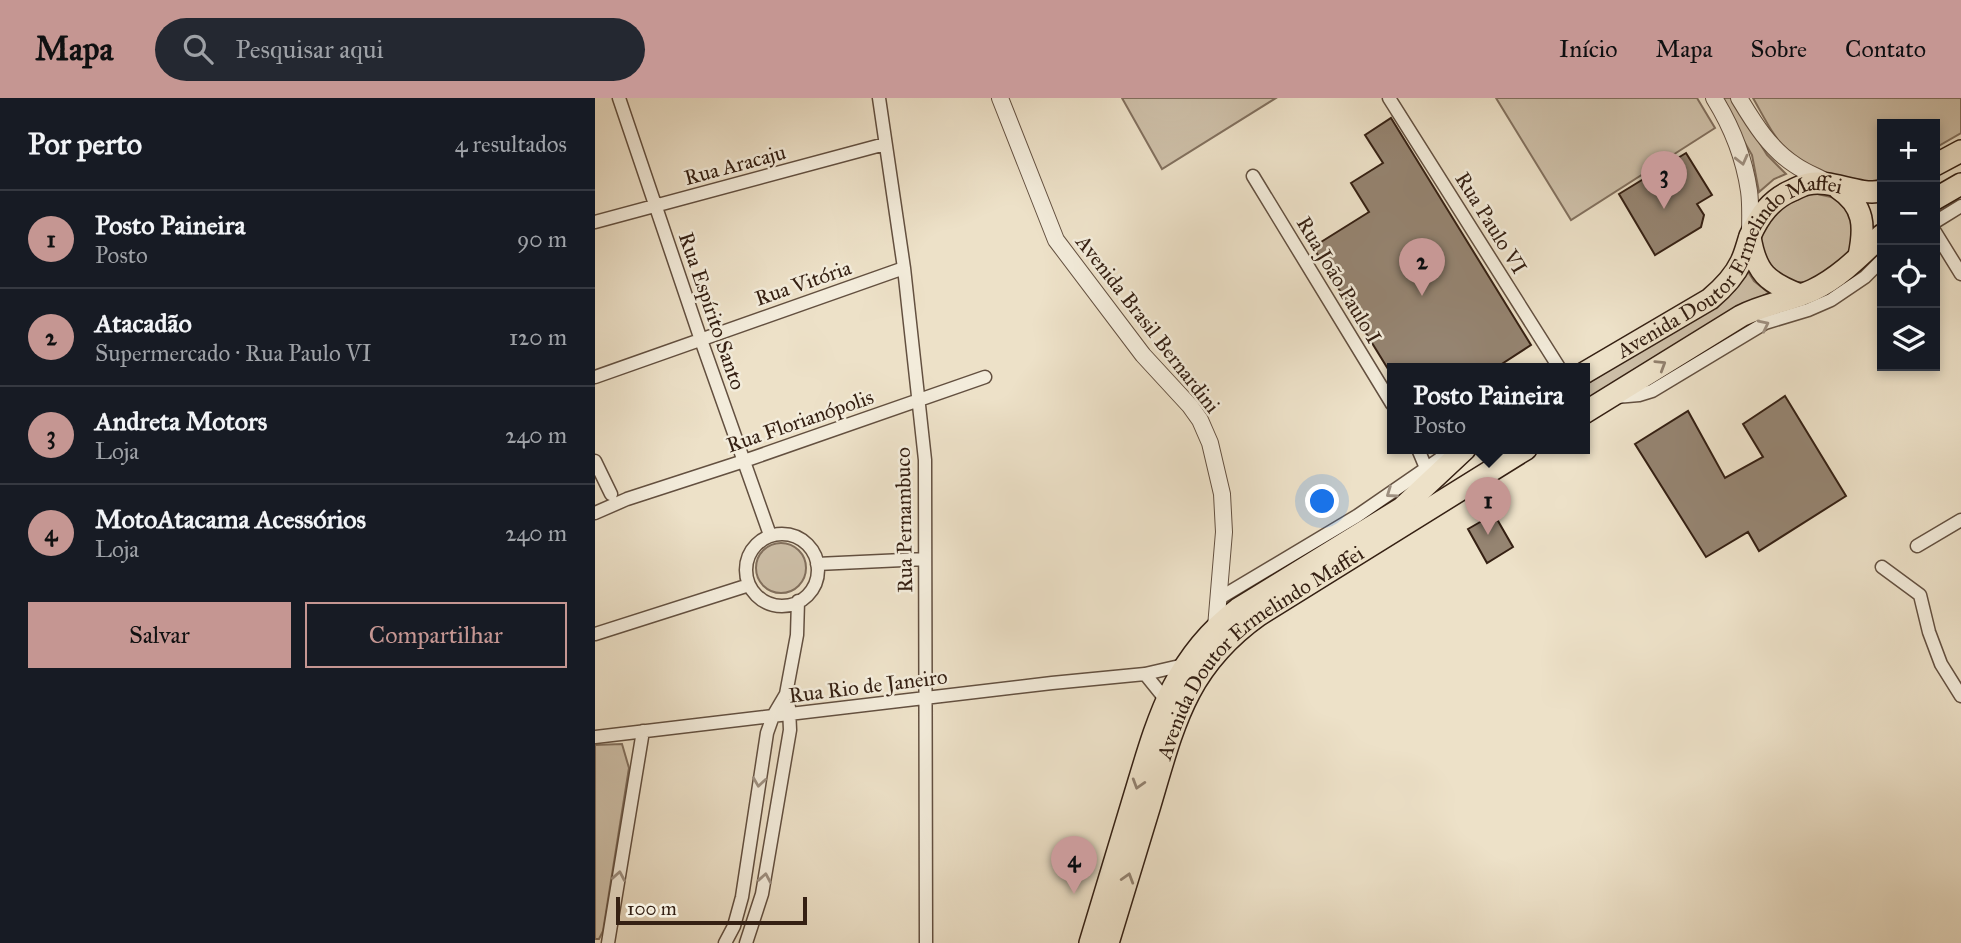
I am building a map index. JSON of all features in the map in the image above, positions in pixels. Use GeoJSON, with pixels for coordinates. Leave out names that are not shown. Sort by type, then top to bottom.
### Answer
{"type":"FeatureCollection","features":[{"type":"Feature","properties":{"kind":"main road"},"geometry":{"type":"LineString","coordinates":[[1940,162],[1961,151]]}},
{"type":"Feature","properties":{"kind":"main road","name":"Avenida Doutor Ermelindo Maffei"},"geometry":{"type":"LineString","coordinates":[[1590,369],[1710,299],[1732,278],[1759,218],[1769,205],[1786,193],[1808,184],[1863,192],[1877,191]]}},
{"type":"Feature","properties":{"kind":"main road"},"geometry":{"type":"LineString","coordinates":[[1940,196],[1961,184]]}},
{"type":"Feature","properties":{"kind":"main road"},"geometry":{"type":"LineString","coordinates":[[1834,186],[1848,195],[1858,208],[1863,224],[1859,256]]}},
{"type":"Feature","properties":{"kind":"main road"},"geometry":{"type":"LineString","coordinates":[[1750,237],[1753,253],[1764,275],[1772,283],[1800,295]]}},
{"type":"Feature","properties":{"kind":"main road","name":"Avenida Doutor Ermelindo Maffei"},"geometry":{"type":"LineString","coordinates":[[1590,409],[1741,316],[1830,281],[1877,240]]}},
{"type":"Feature","properties":{"kind":"main road","name":"Avenida Doutor Ermelindo Maffei"},"geometry":{"type":"LineString","coordinates":[[1090,943],[1155,728],[1184,665],[1216,627],[1238,609],[1402,508],[1427,477],[1451,454]]}},
{"type":"Feature","properties":{"kind":"main road","name":"Avenida Doutor Ermelindo Maffei"},"geometry":{"type":"LineString","coordinates":[[1108,943],[1173,728],[1190,689],[1207,663],[1226,641],[1259,615],[1518,454]]}},
{"type":"Feature","properties":{"kind":"street","name":"Rua Espírito Santo"},"geometry":{"type":"LineString","coordinates":[[619,98],[770,536]]}},
{"type":"Feature","properties":{"kind":"street","name":"Rua Pernambuco"},"geometry":{"type":"LineString","coordinates":[[879,98],[904,268],[925,460],[926,943]]}},
{"type":"Feature","properties":{"kind":"street","name":"Avenida Brasil Bernardini"},"geometry":{"type":"LineString","coordinates":[[1000,98],[1056,240],[1143,355],[1201,420],[1213,454],[1222,494],[1224,532],[1216,627]]}},
{"type":"Feature","properties":{"kind":"street","name":"Rua Paulo VI"},"geometry":{"type":"LineString","coordinates":[[1388,98],[1556,363]]}},
{"type":"Feature","properties":{"kind":"street"},"geometry":{"type":"LineString","coordinates":[[1714,98],[1741,151],[1749,192],[1750,237]]}},
{"type":"Feature","properties":{"kind":"street"},"geometry":{"type":"LineString","coordinates":[[1739,98],[1779,153],[1834,186]]}},
{"type":"Feature","properties":{"kind":"street","name":"Rua Aracaju"},"geometry":{"type":"LineString","coordinates":[[595,222],[885,144]]}},
{"type":"Feature","properties":{"kind":"street","name":"Rua João Paulo I"},"geometry":{"type":"LineString","coordinates":[[1254,176],[1387,396]]}},
{"type":"Feature","properties":{"kind":"street"},"geometry":{"type":"LineString","coordinates":[[1940,219],[1961,206]]}},
{"type":"Feature","properties":{"kind":"street"},"geometry":{"type":"LineString","coordinates":[[1940,240],[1961,274]]}},
{"type":"Feature","properties":{"kind":"street"},"geometry":{"type":"LineString","coordinates":[[1610,397],[1639,395],[1652,391],[1765,323],[1831,300],[1847,291],[1877,265]]}},
{"type":"Feature","properties":{"kind":"street","name":"Rua Vitória"},"geometry":{"type":"LineString","coordinates":[[595,377],[904,268]]}},
{"type":"Feature","properties":{"kind":"street","name":"Rua Florianópolis"},"geometry":{"type":"LineString","coordinates":[[595,513],[627,499],[985,377]]}},
{"type":"Feature","properties":{"kind":"street"},"geometry":{"type":"LineString","coordinates":[[1218,599],[1427,477],[1420,454]]}},
{"type":"Feature","properties":{"kind":"street"},"geometry":{"type":"LineString","coordinates":[[595,455],[595,462],[611,494]]}},
{"type":"Feature","properties":{"kind":"street"},"geometry":{"type":"LineString","coordinates":[[595,488],[627,499]]}},
{"type":"Feature","properties":{"kind":"street"},"geometry":{"type":"LineString","coordinates":[[1917,546],[1961,520]]}},
{"type":"Feature","properties":{"kind":"street"},"geometry":{"type":"LineString","coordinates":[[783,534],[800,539],[810,547],[817,564],[815,583],[809,593],[798,601],[784,605],[770,604],[758,596],[749,585],[746,569],[750,553],[756,544],[770,536],[783,534]]}},
{"type":"Feature","properties":{"kind":"street"},"geometry":{"type":"LineString","coordinates":[[817,564],[925,559]]}},
{"type":"Feature","properties":{"kind":"street"},"geometry":{"type":"LineString","coordinates":[[1882,567],[1920,595],[1929,632],[1941,664],[1961,696]]}},
{"type":"Feature","properties":{"kind":"street"},"geometry":{"type":"LineString","coordinates":[[595,634],[749,585]]}},
{"type":"Feature","properties":{"kind":"street"},"geometry":{"type":"LineString","coordinates":[[725,943],[734,926],[742,897],[767,733],[786,694],[797,635],[798,601]]}},
{"type":"Feature","properties":{"kind":"street","name":"Rua Rio de Janeiro"},"geometry":{"type":"LineString","coordinates":[[595,737],[1145,674],[1184,665]]}},
{"type":"Feature","properties":{"kind":"street"},"geometry":{"type":"LineString","coordinates":[[1145,674],[1166,700]]}},
{"type":"Feature","properties":{"kind":"street"},"geometry":{"type":"LineString","coordinates":[[746,943],[762,894],[790,730],[786,694]]}},
{"type":"Feature","properties":{"kind":"street"},"geometry":{"type":"LineString","coordinates":[[608,943],[643,731]]}},
{"type":"Feature","properties":{"kind":"shaded area"},"geometry":{"type":"Polygon","coordinates":[[[1122,98],[1276,98],[1162,169],[1122,98]]]}},
{"type":"Feature","properties":{"kind":"shaded area"},"geometry":{"type":"Polygon","coordinates":[[[1496,98],[1697,98],[1715,128],[1571,220],[1496,98]]]}},
{"type":"Feature","properties":{"kind":"shaded area"},"geometry":{"type":"Polygon","coordinates":[[[1719,98],[1732,98],[1767,155],[1786,174],[1774,179],[1759,192],[1752,155],[1719,98]]]}},
{"type":"Feature","properties":{"kind":"shaded area"},"geometry":{"type":"Polygon","coordinates":[[[1753,98],[1961,98],[1961,133],[1940,145],[1940,119],[1877,119],[1877,180],[1873,181],[1850,180],[1802,162],[1788,151],[1753,98]]]}},
{"type":"Feature","properties":{"kind":"shaded area"},"geometry":{"type":"Polygon","coordinates":[[[1813,193],[1840,199],[1853,214],[1850,253],[1838,266],[1810,282],[1788,282],[1769,271],[1760,252],[1761,231],[1773,213],[1789,200],[1813,193]]]}},
{"type":"Feature","properties":{"kind":"shaded area"},"geometry":{"type":"Polygon","coordinates":[[[1747,270],[1754,281],[1769,293],[1590,401],[1590,382],[1735,290],[1747,270]]]}},
{"type":"Feature","properties":{"kind":"shaded area"},"geometry":{"type":"Polygon","coordinates":[[[781,543],[798,551],[806,568],[798,585],[781,593],[764,585],[756,568],[764,551],[781,543]]]}},
{"type":"Feature","properties":{"kind":"shaded area"},"geometry":{"type":"Polygon","coordinates":[[[622,744],[629,768],[603,931],[599,939],[595,939],[595,745],[622,744]]]}},
{"type":"Feature","properties":{"kind":"building"},"geometry":{"type":"Polygon","coordinates":[[[1391,118],[1531,345],[1503,363],[1387,363],[1387,367],[1313,247],[1369,212],[1351,183],[1383,163],[1365,135],[1391,118]]]}},
{"type":"Feature","properties":{"kind":"building"},"geometry":{"type":"Polygon","coordinates":[[[1686,153],[1712,195],[1697,204],[1704,215],[1701,227],[1655,255],[1619,194],[1686,153]]]}},
{"type":"Feature","properties":{"kind":"building"},"geometry":{"type":"Polygon","coordinates":[[[1785,396],[1846,496],[1759,551],[1748,532],[1706,557],[1635,444],[1688,411],[1725,478],[1763,457],[1743,424],[1785,396]]]}},
{"type":"Feature","properties":{"kind":"building"},"geometry":{"type":"Polygon","coordinates":[[[1494,514],[1513,547],[1487,563],[1468,529],[1494,514]]]}},
{"type":"Feature","properties":{"kind":"place","name":"Andreta Motors"},"geometry":{"type":"Point","coordinates":[1664,209]}},
{"type":"Feature","properties":{"kind":"place","name":"Atacadão"},"geometry":{"type":"Point","coordinates":[1422,296]}},
{"type":"Feature","properties":{"kind":"place","name":"Posto Paineira"},"geometry":{"type":"Point","coordinates":[1488,535]}},
{"type":"Feature","properties":{"kind":"place","name":"MotoAtacama Acessórios"},"geometry":{"type":"Point","coordinates":[1074,894]}}]}
